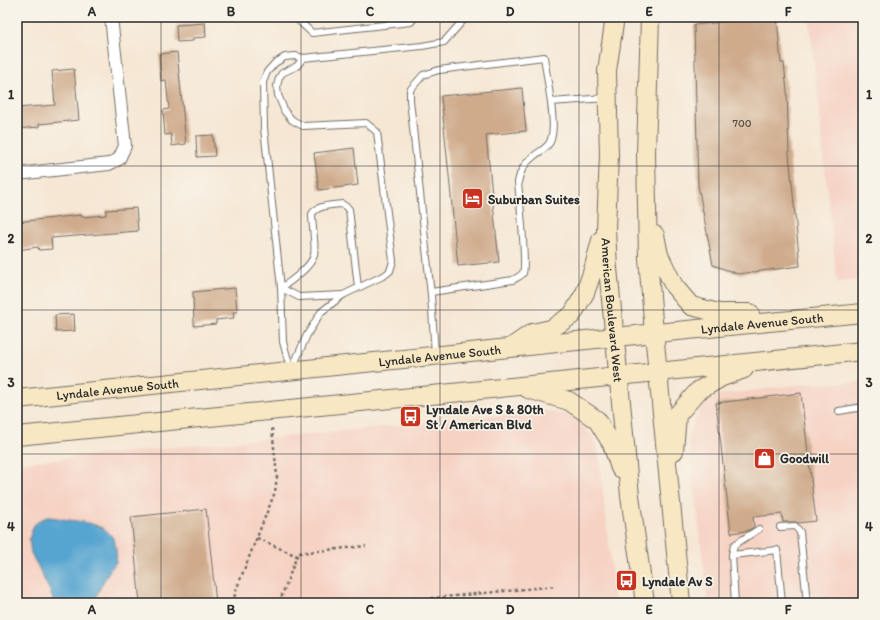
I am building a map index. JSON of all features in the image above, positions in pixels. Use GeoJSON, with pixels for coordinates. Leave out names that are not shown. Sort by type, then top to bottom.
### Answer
{"type":"FeatureCollection","features":[{"type":"Feature","properties":{"kind":"main road","name":"American Boulevard West"},"geometry":{"type":"LineString","coordinates":[[615,17],[607,71],[609,155],[606,218],[608,268],[630,496],[645,603]]}},
{"type":"Feature","properties":{"kind":"main road"},"geometry":{"type":"LineString","coordinates":[[650,17],[646,145],[648,258],[681,603]]}},
{"type":"Feature","properties":{"kind":"main road"},"geometry":{"type":"LineString","coordinates":[[647,204],[659,255],[674,286],[691,306],[720,314],[751,313],[786,320]]}},
{"type":"Feature","properties":{"kind":"main road"},"geometry":{"type":"LineString","coordinates":[[510,348],[532,333],[551,329],[572,315],[588,285],[606,218]]}},
{"type":"Feature","properties":{"kind":"main road","name":"Lyndale Avenue South"},"geometry":{"type":"LineString","coordinates":[[17,399],[654,333],[863,313]]}},
{"type":"Feature","properties":{"kind":"main road"},"geometry":{"type":"LineString","coordinates":[[17,436],[862,351]]}},
{"type":"Feature","properties":{"kind":"main road"},"geometry":{"type":"LineString","coordinates":[[670,491],[677,415],[698,391],[722,377],[762,362]]}},
{"type":"Feature","properties":{"kind":"main road"},"geometry":{"type":"LineString","coordinates":[[520,386],[569,401],[597,420],[612,444],[630,496]]}},
{"type":"Feature","properties":{"kind":"street"},"geometry":{"type":"LineString","coordinates":[[17,174],[109,164],[119,158],[125,146],[111,17]]}},
{"type":"Feature","properties":{"kind":"lane"},"geometry":{"type":"LineString","coordinates":[[295,17],[312,33],[411,22],[415,17]]}},
{"type":"Feature","properties":{"kind":"lane"},"geometry":{"type":"LineString","coordinates":[[291,371],[283,342],[281,288],[264,128],[263,82],[267,72],[275,63],[285,57],[295,56],[303,58],[422,46],[444,42],[466,17]]}},
{"type":"Feature","properties":{"kind":"lane"},"geometry":{"type":"LineString","coordinates":[[431,292],[513,280],[523,273],[524,254],[518,182],[520,170],[527,161],[545,149],[550,142],[552,131],[551,102],[544,57],[439,70],[423,75],[410,90],[431,292],[435,356]]}},
{"type":"Feature","properties":{"kind":"lane"},"geometry":{"type":"LineString","coordinates":[[291,371],[307,335],[321,312],[343,295],[390,271],[393,261],[378,132],[366,123],[303,126],[292,120],[286,112],[278,95],[277,86],[282,73],[297,66],[303,58]]}},
{"type":"Feature","properties":{"kind":"lane"},"geometry":{"type":"LineString","coordinates":[[551,102],[608,98]]}},
{"type":"Feature","properties":{"kind":"lane"},"geometry":{"type":"LineString","coordinates":[[281,288],[291,281],[311,262],[314,255],[312,214],[314,211],[318,208],[342,204],[350,211],[358,287]]}},
{"type":"Feature","properties":{"kind":"lane"},"geometry":{"type":"LineString","coordinates":[[281,288],[298,297],[343,295]]}},
{"type":"Feature","properties":{"kind":"lane"},"geometry":{"type":"LineString","coordinates":[[862,351],[863,370]]}},
{"type":"Feature","properties":{"kind":"lane"},"geometry":{"type":"LineString","coordinates":[[839,411],[863,407]]}},
{"type":"Feature","properties":{"kind":"lane"},"geometry":{"type":"LineString","coordinates":[[780,527],[794,526],[800,532],[807,603]]}},
{"type":"Feature","properties":{"kind":"lane"},"geometry":{"type":"LineString","coordinates":[[735,603],[732,555],[734,545],[759,529]]}},
{"type":"Feature","properties":{"kind":"lane"},"geometry":{"type":"LineString","coordinates":[[732,555],[777,550],[782,603]]}},
{"type":"Feature","properties":{"kind":"path"},"geometry":{"type":"LineString","coordinates":[[233,603],[236,590],[275,492],[276,476],[270,411]]}},
{"type":"Feature","properties":{"kind":"path"},"geometry":{"type":"LineString","coordinates":[[257,538],[297,556]]}},
{"type":"Feature","properties":{"kind":"path"},"geometry":{"type":"LineString","coordinates":[[282,603],[282,595],[298,553],[366,546]]}},
{"type":"Feature","properties":{"kind":"path"},"geometry":{"type":"LineString","coordinates":[[383,603],[556,586]]}},
{"type":"Feature","properties":{"kind":"shaded area"},"geometry":{"type":"Polygon","coordinates":[[[809,17],[863,17],[863,280],[837,282],[809,17]]]}},
{"type":"Feature","properties":{"kind":"shaded area"},"geometry":{"type":"Polygon","coordinates":[[[863,382],[863,603],[708,603],[688,436],[702,406],[718,395],[805,384],[863,382]]]}},
{"type":"Feature","properties":{"kind":"shaded area"},"geometry":{"type":"Polygon","coordinates":[[[543,411],[569,415],[580,423],[596,443],[599,454],[615,603],[17,603],[17,463],[543,411]]]}},
{"type":"Feature","properties":{"kind":"water"},"geometry":{"type":"Polygon","coordinates":[[[47,517],[83,522],[99,526],[111,535],[116,550],[116,562],[103,582],[94,603],[54,603],[50,591],[31,553],[29,539],[34,525],[47,517]]]}},
{"type":"Feature","properties":{"kind":"building"},"geometry":{"type":"Polygon","coordinates":[[[777,17],[781,63],[784,63],[787,92],[789,153],[800,266],[738,274],[713,265],[698,185],[694,25],[777,17]]]}},
{"type":"Feature","properties":{"kind":"building"},"geometry":{"type":"Polygon","coordinates":[[[205,23],[206,37],[193,38],[193,41],[177,42],[176,25],[205,23]]]}},
{"type":"Feature","properties":{"kind":"building"},"geometry":{"type":"Polygon","coordinates":[[[177,52],[186,144],[172,146],[171,134],[165,135],[163,110],[169,109],[166,80],[161,81],[159,54],[177,52]]]}},
{"type":"Feature","properties":{"kind":"building"},"geometry":{"type":"Polygon","coordinates":[[[74,69],[79,120],[39,124],[39,127],[17,129],[17,108],[55,105],[52,71],[74,69]]]}},
{"type":"Feature","properties":{"kind":"building","name":"Suburban Suites"},"geometry":{"type":"Polygon","coordinates":[[[522,88],[526,131],[486,135],[499,262],[458,266],[441,96],[522,88]]]}},
{"type":"Feature","properties":{"kind":"building"},"geometry":{"type":"Polygon","coordinates":[[[213,135],[215,156],[197,157],[196,136],[213,135]]]}},
{"type":"Feature","properties":{"kind":"building"},"geometry":{"type":"Polygon","coordinates":[[[354,148],[358,185],[319,190],[314,153],[354,148]]]}},
{"type":"Feature","properties":{"kind":"building"},"geometry":{"type":"Polygon","coordinates":[[[136,208],[138,231],[51,238],[52,249],[39,250],[38,247],[17,250],[17,222],[81,215],[82,217],[106,215],[106,210],[136,208]]]}},
{"type":"Feature","properties":{"kind":"building"},"geometry":{"type":"Polygon","coordinates":[[[235,288],[237,312],[233,312],[234,318],[216,320],[216,324],[194,326],[193,292],[235,288]]]}},
{"type":"Feature","properties":{"kind":"building"},"geometry":{"type":"Polygon","coordinates":[[[74,314],[75,331],[56,332],[55,315],[74,314]]]}},
{"type":"Feature","properties":{"kind":"building","name":"Goodwill"},"geometry":{"type":"Polygon","coordinates":[[[801,393],[816,521],[798,523],[783,522],[782,514],[753,517],[754,527],[747,531],[731,533],[716,403],[801,393]]]}},
{"type":"Feature","properties":{"kind":"building"},"geometry":{"type":"Polygon","coordinates":[[[206,509],[216,603],[140,603],[131,517],[206,509]]]}},
{"type":"Feature","properties":{"kind":"place","name":"Suburban Suites"},"geometry":{"type":"Point","coordinates":[472,199]}},
{"type":"Feature","properties":{"kind":"place","name":"Lyndale Ave S & 80th St / American Blvd"},"geometry":{"type":"Point","coordinates":[411,416]}},
{"type":"Feature","properties":{"kind":"place","name":"Goodwill"},"geometry":{"type":"Point","coordinates":[765,458]}},
{"type":"Feature","properties":{"kind":"place","name":"Lyndale Av S"},"geometry":{"type":"Point","coordinates":[626,581]}}]}
